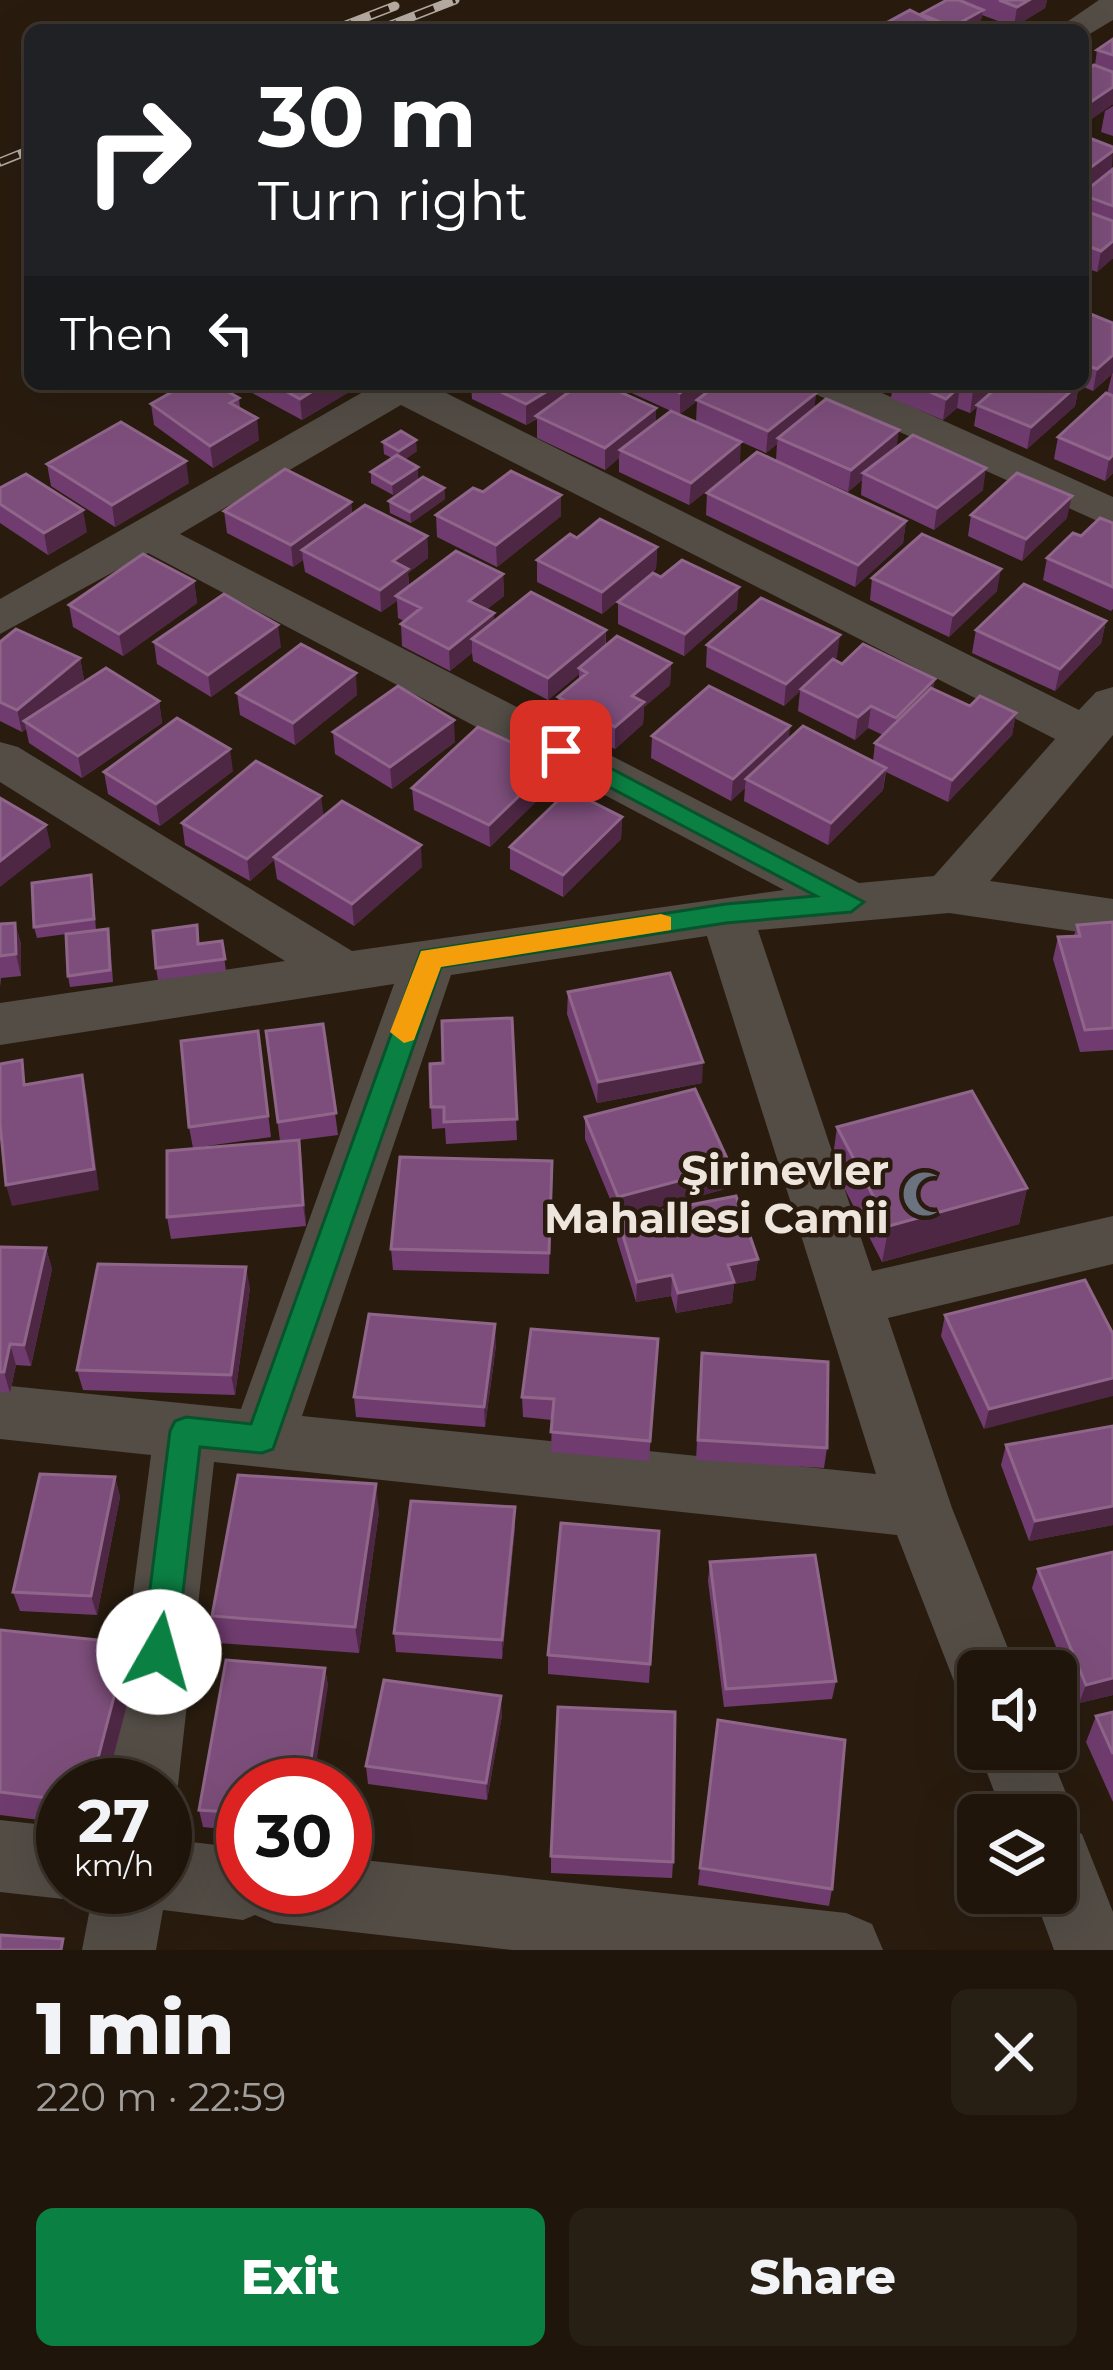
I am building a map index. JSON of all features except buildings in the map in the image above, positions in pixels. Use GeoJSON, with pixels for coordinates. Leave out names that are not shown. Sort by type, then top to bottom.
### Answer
{"type":"FeatureCollection","features":[{"type":"Feature","properties":{"kind":"street"},"geometry":{"type":"LineString","coordinates":[[0,619],[396,390]]}},
{"type":"Feature","properties":{"kind":"street"},"geometry":{"type":"LineString","coordinates":[[411,390],[1100,719],[949,894]]}},
{"type":"Feature","properties":{"kind":"street"},"geometry":{"type":"LineString","coordinates":[[841,390],[1113,514]]}},
{"type":"Feature","properties":{"kind":"street"},"geometry":{"type":"LineString","coordinates":[[146,534],[851,902]]}},
{"type":"Feature","properties":{"kind":"street"},"geometry":{"type":"LineString","coordinates":[[0,759],[345,972]]}},
{"type":"Feature","properties":{"kind":"street"},"geometry":{"type":"LineString","coordinates":[[0,1024],[726,914],[851,902],[949,894],[1113,918]]}},
{"type":"Feature","properties":{"kind":"street"},"geometry":{"type":"LineString","coordinates":[[726,914],[919,1508],[974,1650]]}},
{"type":"Feature","properties":{"kind":"street"},"geometry":{"type":"LineString","coordinates":[[262,1439],[430,958]]}},
{"type":"Feature","properties":{"kind":"street"},"geometry":{"type":"LineString","coordinates":[[852,1300],[1113,1240]]}},
{"type":"Feature","properties":{"kind":"street"},"geometry":{"type":"LineString","coordinates":[[0,1412],[919,1508]]}},
{"type":"Feature","properties":{"kind":"street"},"geometry":{"type":"LineString","coordinates":[[146,1758],[186,1431]]}},
{"type":"Feature","properties":{"kind":"street"},"geometry":{"type":"LineString","coordinates":[[0,1856],[36,1860]]}},
{"type":"Feature","properties":{"kind":"street"},"geometry":{"type":"LineString","coordinates":[[372,1898],[846,1950]]}},
{"type":"Feature","properties":{"kind":"street"},"geometry":{"type":"LineString","coordinates":[[119,1950],[125,1914]]}},
{"type":"Feature","properties":{"kind":"street"},"geometry":{"type":"LineString","coordinates":[[1077,1914],[1091,1950]]}},
{"type":"Feature","properties":{"kind":"railway"},"geometry":{"type":"LineString","coordinates":[[393,24],[455,0]]}},
{"type":"Feature","properties":{"kind":"railway"},"geometry":{"type":"LineString","coordinates":[[348,24],[395,6]]}},
{"type":"Feature","properties":{"kind":"railway"},"geometry":{"type":"LineString","coordinates":[[0,162],[24,152]]}},
{"type":"Feature","properties":{"kind":"slow traffic"},"geometry":{"type":"LineString","coordinates":[[404,1032],[430,958],[661,923]]}},
{"type":"Feature","properties":{"kind":"place","name":"Şirinevler Mahallesi Camii"},"geometry":{"type":"Point","coordinates":[925,1194]}},
{"type":"Feature","properties":{"kind":"route"},"geometry":{"type":"LineString","coordinates":[[159,1652],[186,1431],[262,1439],[430,958],[726,914],[851,902],[561,751]]}}]}
